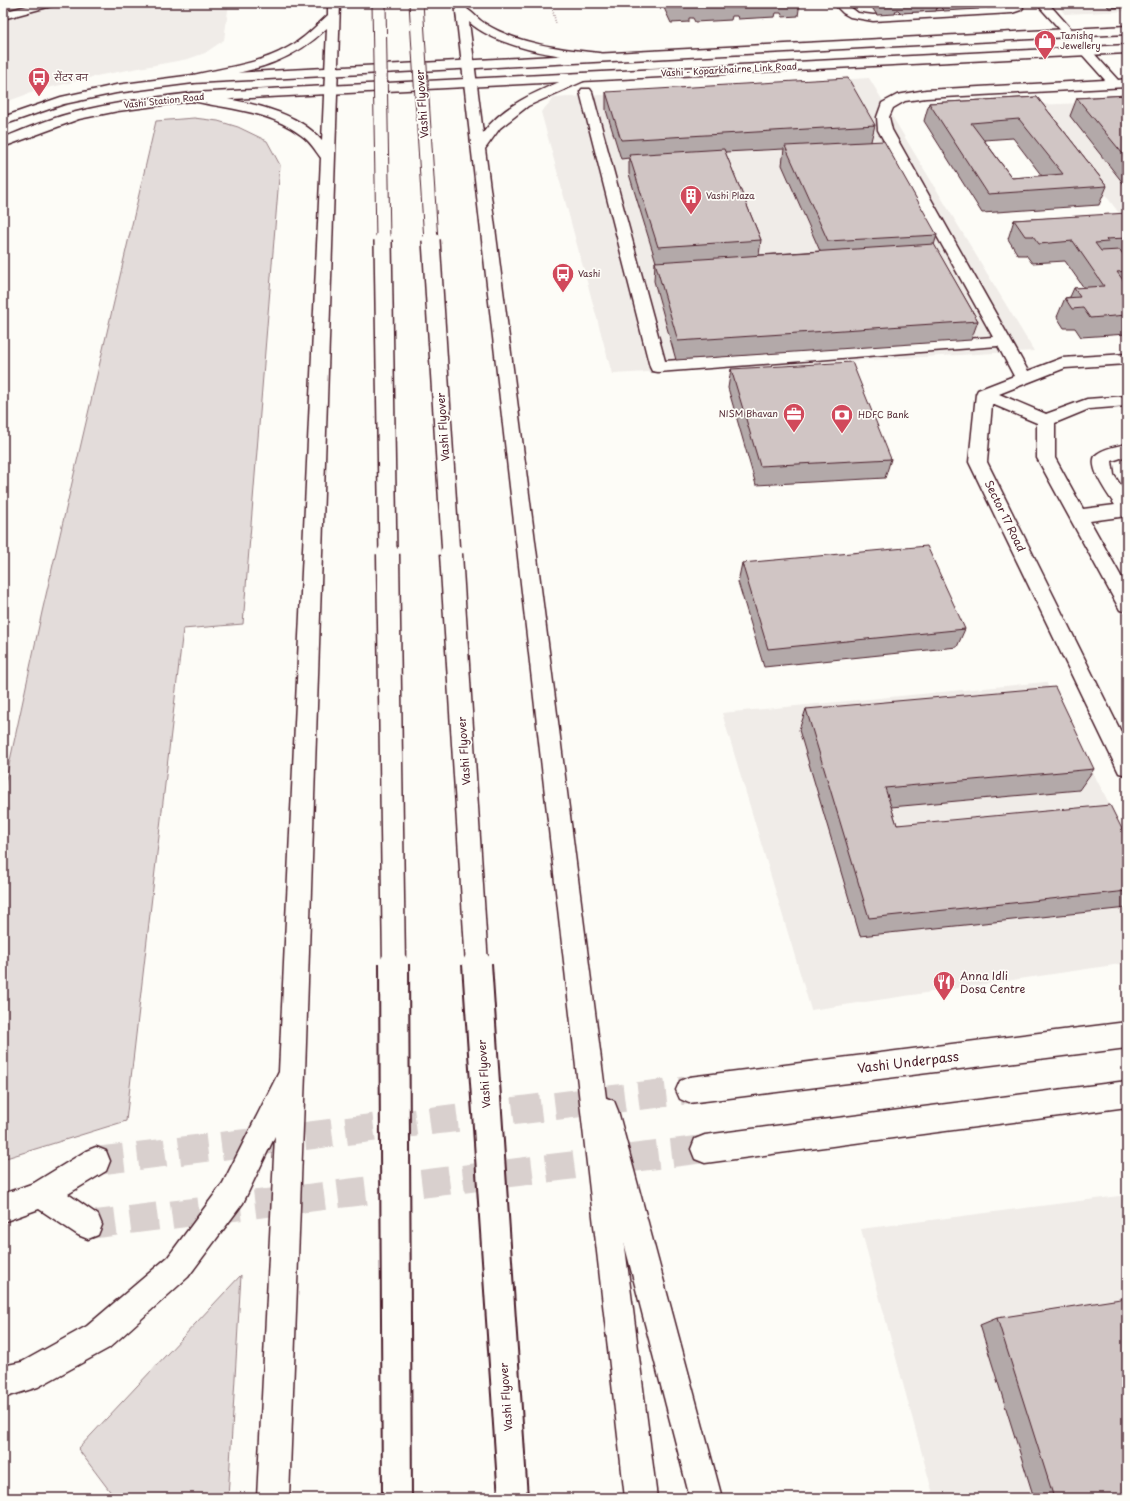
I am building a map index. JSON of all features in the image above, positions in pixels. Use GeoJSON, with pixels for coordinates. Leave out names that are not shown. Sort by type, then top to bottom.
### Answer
{"type":"FeatureCollection","features":[{"type":"Feature","properties":{"kind":"main road"},"geometry":{"type":"LineString","coordinates":[[3,16],[51,3]]}},
{"type":"Feature","properties":{"kind":"main road"},"geometry":{"type":"LineString","coordinates":[[273,1498],[292,1073],[334,3]]}},
{"type":"Feature","properties":{"kind":"main road"},"geometry":{"type":"LineString","coordinates":[[379,3],[395,1055],[397,1498]]}},
{"type":"Feature","properties":{"kind":"main road","name":"Vashi Flyover"},"geometry":{"type":"LineString","coordinates":[[416,3],[483,1062],[513,1498]]}},
{"type":"Feature","properties":{"kind":"main road"},"geometry":{"type":"LineString","coordinates":[[839,3],[850,15],[873,18],[1012,10],[1016,8],[1015,3]]}},
{"type":"Feature","properties":{"kind":"main road"},"geometry":{"type":"LineString","coordinates":[[1042,3],[1085,51],[1121,84]]}},
{"type":"Feature","properties":{"kind":"main road"},"geometry":{"type":"LineString","coordinates":[[461,6],[482,27],[513,41],[553,52],[599,57]]}},
{"type":"Feature","properties":{"kind":"main road"},"geometry":{"type":"LineString","coordinates":[[461,6],[641,1498]]}},
{"type":"Feature","properties":{"kind":"main road"},"geometry":{"type":"LineString","coordinates":[[193,79],[246,68],[286,53],[313,36],[333,16]]}},
{"type":"Feature","properties":{"kind":"main road","name":"Vashi - Koparkhairne Link Road"},"geometry":{"type":"LineString","coordinates":[[331,81],[469,73],[599,57],[1127,30]]}},
{"type":"Feature","properties":{"kind":"main road","name":"Vashi - Koparkhairne Link Road"},"geometry":{"type":"LineString","coordinates":[[331,81],[469,73],[584,85],[1127,49]]}},
{"type":"Feature","properties":{"kind":"main road","name":"Vashi Station Road"},"geometry":{"type":"LineString","coordinates":[[3,121],[61,101],[116,89],[193,79],[331,81]]}},
{"type":"Feature","properties":{"kind":"main road","name":"Vashi Station Road"},"geometry":{"type":"LineString","coordinates":[[3,143],[27,132],[74,116],[122,106],[331,81]]}},
{"type":"Feature","properties":{"kind":"main road"},"geometry":{"type":"LineString","coordinates":[[1024,378],[885,130],[883,117],[887,106],[901,98],[926,94],[1121,84]]}},
{"type":"Feature","properties":{"kind":"main road"},"geometry":{"type":"LineString","coordinates":[[478,150],[495,125],[524,103],[584,85],[658,367],[1002,341]]}},
{"type":"Feature","properties":{"kind":"main road"},"geometry":{"type":"LineString","coordinates":[[192,97],[237,104],[277,115],[307,133],[328,158]]}},
{"type":"Feature","properties":{"kind":"main road"},"geometry":{"type":"LineString","coordinates":[[984,394],[1062,363],[1127,359]]}},
{"type":"Feature","properties":{"kind":"main road"},"geometry":{"type":"LineString","coordinates":[[984,394],[1046,420],[1087,404],[1127,401]]}},
{"type":"Feature","properties":{"kind":"main road","name":"Sector 17 Road"},"geometry":{"type":"LineString","coordinates":[[984,394],[978,462],[1127,766]]}},
{"type":"Feature","properties":{"kind":"main road"},"geometry":{"type":"LineString","coordinates":[[1046,420],[1046,458],[1127,606]]}},
{"type":"Feature","properties":{"kind":"main road"},"geometry":{"type":"LineString","coordinates":[[1078,516],[1127,510],[1105,475],[1103,458],[1116,452],[1127,450]]}},
{"type":"Feature","properties":{"kind":"main road","name":"Vashi Underpass"},"geometry":{"type":"LineString","coordinates":[[689,1090],[1127,1034]]}},
{"type":"Feature","properties":{"kind":"main road"},"geometry":{"type":"LineString","coordinates":[[586,1044],[706,1498]]}},
{"type":"Feature","properties":{"kind":"main road"},"geometry":{"type":"LineString","coordinates":[[3,1382],[27,1376],[98,1337],[178,1267],[232,1193],[292,1073]]}},
{"type":"Feature","properties":{"kind":"main road"},"geometry":{"type":"LineString","coordinates":[[705,1149],[1127,1094]]}},
{"type":"Feature","properties":{"kind":"main road"},"geometry":{"type":"LineString","coordinates":[[3,1208],[42,1194],[96,1161]]}},
{"type":"Feature","properties":{"kind":"main road"},"geometry":{"type":"LineString","coordinates":[[42,1194],[88,1225]]}},
{"type":"Feature","properties":{"kind":"shaded area"},"geometry":{"type":"Polygon","coordinates":[[[3,3],[229,3],[224,40],[205,53],[188,59],[101,75],[36,91],[3,103],[3,3]]]}},
{"type":"Feature","properties":{"kind":"shaded area"},"geometry":{"type":"Polygon","coordinates":[[[1054,3],[1127,3],[1127,11],[1065,14],[1054,3]]]}},
{"type":"Feature","properties":{"kind":"shaded area"},"geometry":{"type":"Polygon","coordinates":[[[869,78],[1034,351],[612,374],[541,112],[554,98],[869,78]]]}},
{"type":"Feature","properties":{"kind":"shaded area"},"geometry":{"type":"Polygon","coordinates":[[[1127,101],[1127,212],[1119,213],[1037,105],[1127,101]]]}},
{"type":"Feature","properties":{"kind":"shaded area"},"geometry":{"type":"Polygon","coordinates":[[[194,118],[218,121],[238,127],[267,141],[280,165],[243,624],[183,629],[126,1121],[3,1159],[3,793],[42,612],[156,121],[194,118]]]}},
{"type":"Feature","properties":{"kind":"shaded area"},"geometry":{"type":"Polygon","coordinates":[[[1046,682],[1127,838],[1127,963],[811,1010],[722,713],[1046,682]]]}},
{"type":"Feature","properties":{"kind":"shaded area"},"geometry":{"type":"Polygon","coordinates":[[[1127,1195],[1127,1498],[934,1498],[861,1229],[1127,1195]]]}},
{"type":"Feature","properties":{"kind":"shaded area"},"geometry":{"type":"Polygon","coordinates":[[[241,1275],[228,1498],[115,1498],[78,1449],[241,1275]]]}},
{"type":"Feature","properties":{"kind":"building"},"geometry":{"type":"Polygon","coordinates":[[[848,78],[875,125],[621,140],[606,92],[848,78]]]}},
{"type":"Feature","properties":{"kind":"building"},"geometry":{"type":"Polygon","coordinates":[[[1127,95],[1127,159],[1077,98],[1127,95]]]}},
{"type":"Feature","properties":{"kind":"building"},"geometry":{"type":"Polygon","coordinates":[[[1037,97],[1107,186],[988,194],[929,103],[1037,97]],[[1019,119],[971,123],[1012,178],[1063,174],[1019,119]]]}},
{"type":"Feature","properties":{"kind":"building"},"geometry":{"type":"Polygon","coordinates":[[[884,141],[937,235],[828,241],[785,146],[884,141]]]}},
{"type":"Feature","properties":{"kind":"building","name":"Vashi Plaza"},"geometry":{"type":"Polygon","coordinates":[[[724,149],[761,240],[658,247],[629,155],[724,149]]]}},
{"type":"Feature","properties":{"kind":"building"},"geometry":{"type":"Polygon","coordinates":[[[1127,213],[1127,238],[1106,239],[1108,242],[1095,243],[1101,251],[1120,250],[1127,260],[1127,271],[1117,272],[1127,284],[1127,315],[1090,318],[1083,308],[1072,309],[1065,298],[1080,297],[1074,288],[1104,286],[1073,241],[1039,244],[1033,236],[1025,236],[1014,220],[1127,213]]]}},
{"type":"Feature","properties":{"kind":"building"},"geometry":{"type":"Polygon","coordinates":[[[934,244],[978,321],[678,341],[655,262],[934,244]]]}},
{"type":"Feature","properties":{"kind":"building"},"geometry":{"type":"Polygon","coordinates":[[[852,362],[891,459],[760,466],[731,369],[852,362]]]}},
{"type":"Feature","properties":{"kind":"building"},"geometry":{"type":"Polygon","coordinates":[[[927,546],[965,629],[768,649],[742,563],[927,546]]]}},
{"type":"Feature","properties":{"kind":"building"},"geometry":{"type":"Polygon","coordinates":[[[1055,687],[1094,769],[885,788],[897,825],[1110,805],[1127,839],[1127,891],[869,918],[806,709],[1055,687]]]}},
{"type":"Feature","properties":{"kind":"building"},"geometry":{"type":"Polygon","coordinates":[[[1127,1298],[1127,1498],[1054,1498],[997,1318],[1127,1298]]]}},
{"type":"Feature","properties":{"kind":"tunnel"},"geometry":{"type":"LineString","coordinates":[[96,1161],[689,1090]]}},
{"type":"Feature","properties":{"kind":"tunnel"},"geometry":{"type":"LineString","coordinates":[[88,1225],[705,1149]]}},
{"type":"Feature","properties":{"kind":"place","name":"Tanishq Jewellery"},"geometry":{"type":"Point","coordinates":[1045,60]}},
{"type":"Feature","properties":{"kind":"place","name":"सेंटर वन"},"geometry":{"type":"Point","coordinates":[39,98]}},
{"type":"Feature","properties":{"kind":"place","name":"Vashi Plaza"},"geometry":{"type":"Point","coordinates":[691,216]}},
{"type":"Feature","properties":{"kind":"place","name":"Vashi"},"geometry":{"type":"Point","coordinates":[563,294]}},
{"type":"Feature","properties":{"kind":"place","name":"NISM Bhavan"},"geometry":{"type":"Point","coordinates":[794,434]}},
{"type":"Feature","properties":{"kind":"place","name":"HDFC Bank"},"geometry":{"type":"Point","coordinates":[842,434]}},
{"type":"Feature","properties":{"kind":"place","name":"Anna Idli Dosa Centre"},"geometry":{"type":"Point","coordinates":[944,1002]}}]}
